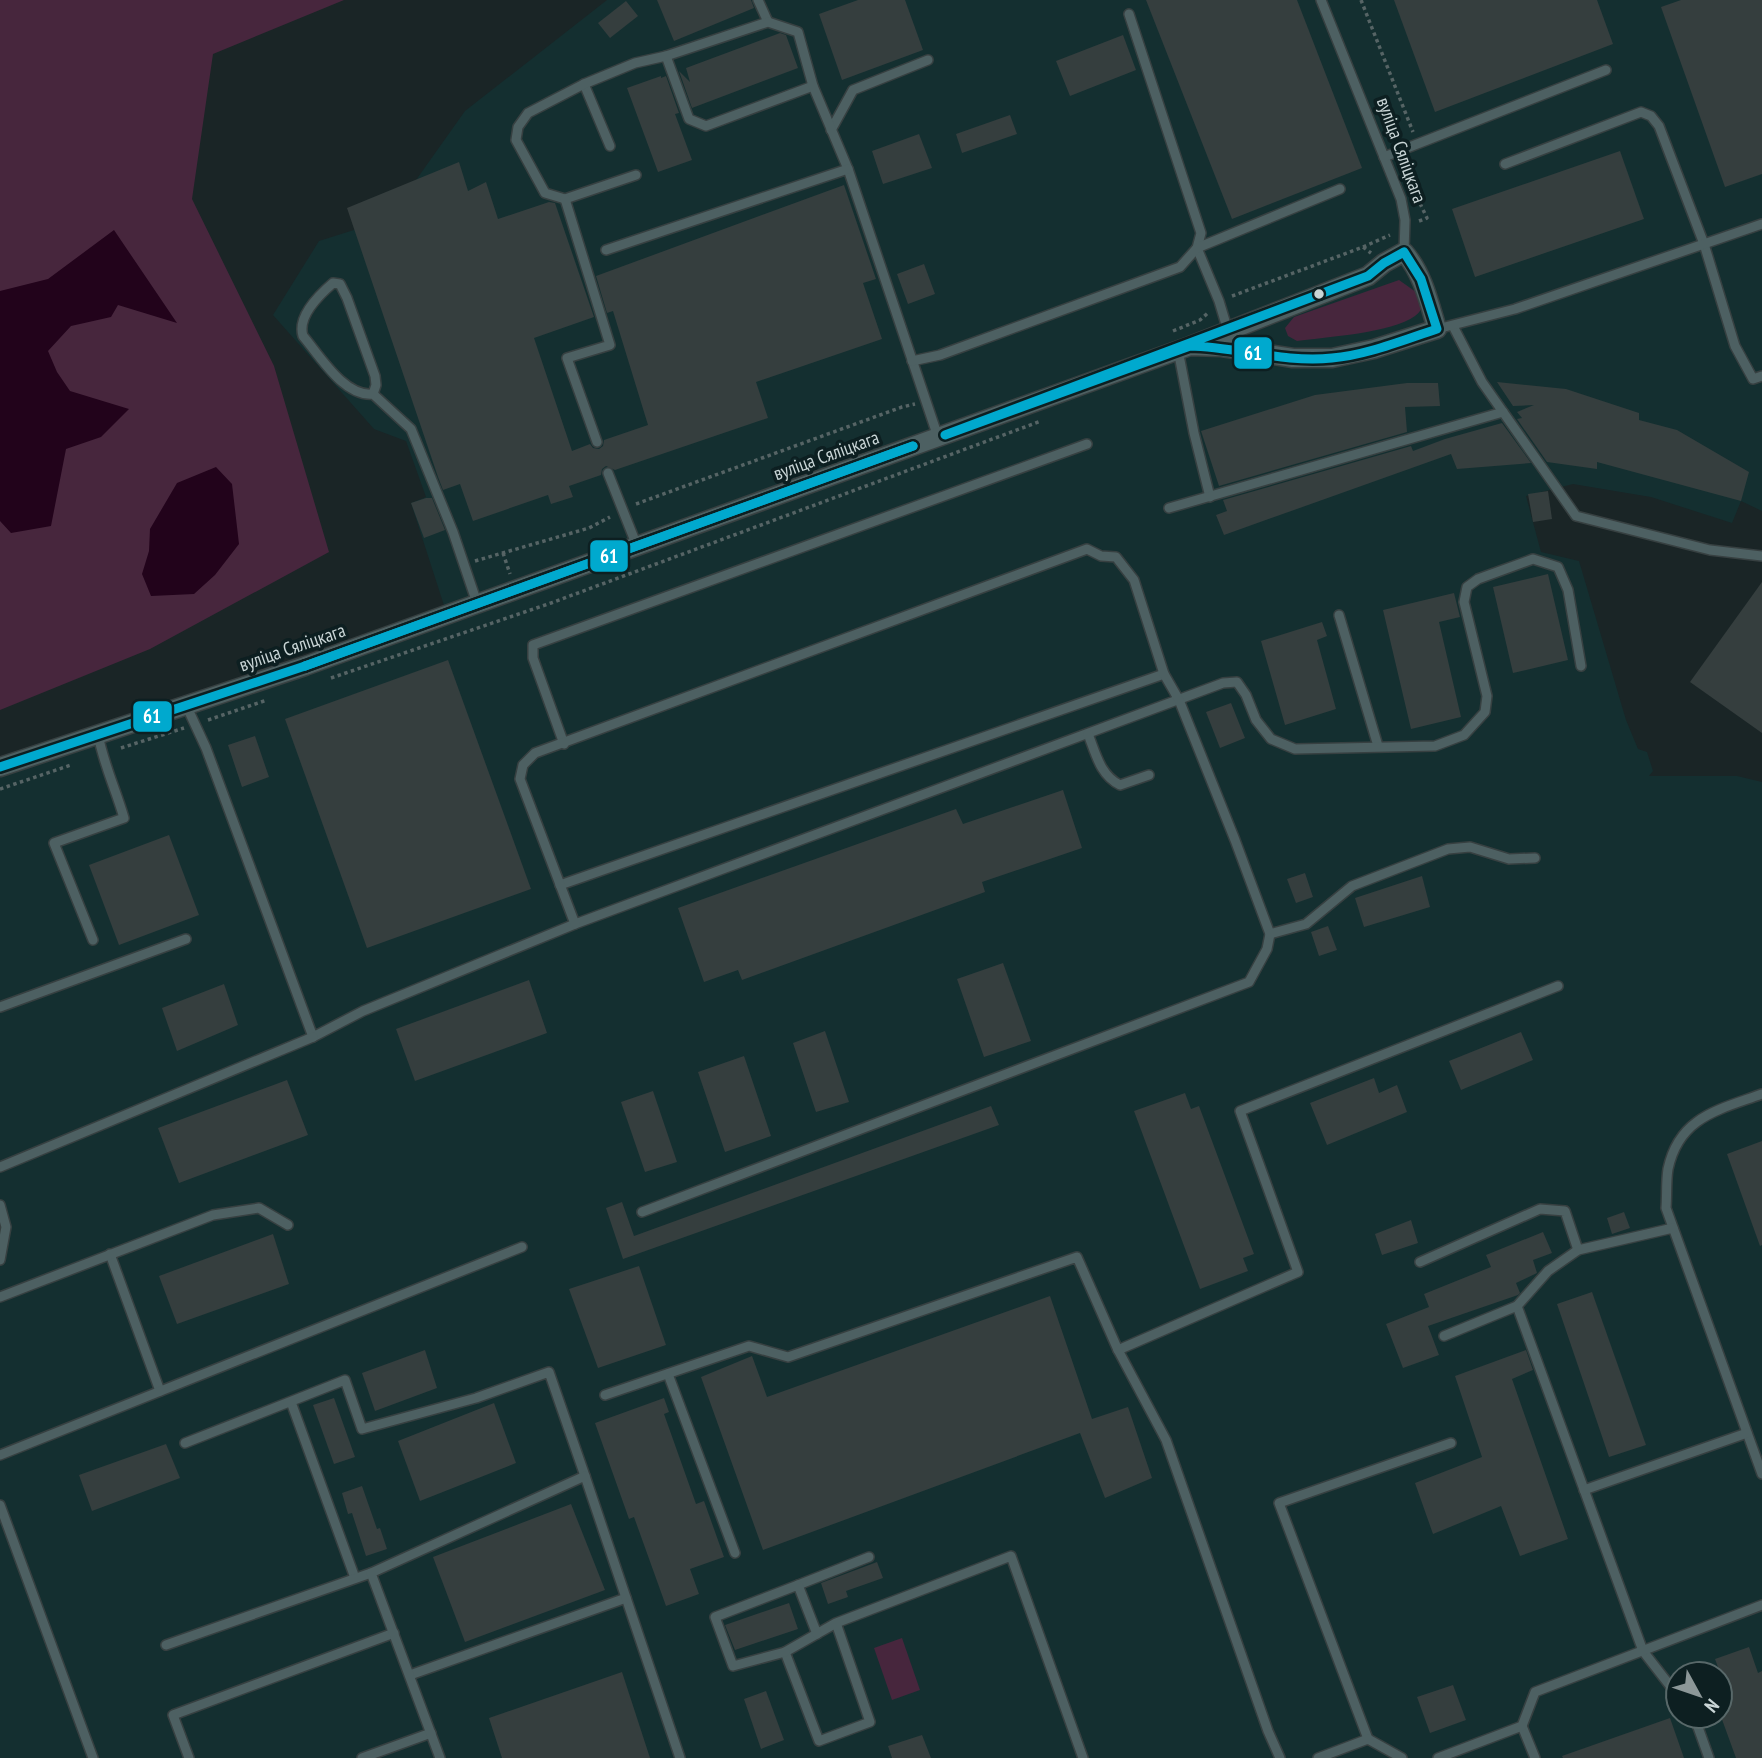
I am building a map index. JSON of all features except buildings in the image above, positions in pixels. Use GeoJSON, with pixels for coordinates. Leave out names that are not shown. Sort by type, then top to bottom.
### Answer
{"type":"FeatureCollection","features":[{"type":"Feature","properties":{"kind":"street","name":"вуліца Сяліцкага"},"geometry":{"type":"LineString","coordinates":[[0,767],[305,666],[1184,348],[1368,276],[1384,263],[1405,252]]}},
{"type":"Feature","properties":{"kind":"street"},"geometry":{"type":"LineString","coordinates":[[1184,348],[1222,347],[1293,358],[1332,358],[1445,328],[1414,263],[1405,252]]}},
{"type":"Feature","properties":{"kind":"lane"},"geometry":{"type":"LineString","coordinates":[[758,0],[768,22]]}},
{"type":"Feature","properties":{"kind":"lane","name":"вуліца Сяліцкага"},"geometry":{"type":"LineString","coordinates":[[1321,0],[1401,200],[1405,220],[1405,252]]}},
{"type":"Feature","properties":{"kind":"lane"},"geometry":{"type":"LineString","coordinates":[[1129,15],[1200,233],[1197,248],[1228,331]]}},
{"type":"Feature","properties":{"kind":"lane"},"geometry":{"type":"LineString","coordinates":[[636,174],[565,199],[545,192],[516,140],[518,127],[528,113],[584,84],[635,63],[666,56],[768,22],[798,32],[813,86],[848,169],[938,437]]}},
{"type":"Feature","properties":{"kind":"lane"},"geometry":{"type":"LineString","coordinates":[[666,56],[689,119],[706,126],[813,86]]}},
{"type":"Feature","properties":{"kind":"lane"},"geometry":{"type":"LineString","coordinates":[[831,130],[853,90],[928,60]]}},
{"type":"Feature","properties":{"kind":"lane"},"geometry":{"type":"LineString","coordinates":[[1384,157],[1606,70]]}},
{"type":"Feature","properties":{"kind":"lane"},"geometry":{"type":"LineString","coordinates":[[584,84],[610,146]]}},
{"type":"Feature","properties":{"kind":"lane"},"geometry":{"type":"LineString","coordinates":[[1505,164],[1641,112],[1651,116],[1659,126],[1704,244],[1735,346],[1754,379],[1762,376]]}},
{"type":"Feature","properties":{"kind":"lane"},"geometry":{"type":"LineString","coordinates":[[606,250],[848,169]]}},
{"type":"Feature","properties":{"kind":"lane"},"geometry":{"type":"LineString","coordinates":[[912,361],[940,355],[1181,267],[1197,248],[1340,189]]}},
{"type":"Feature","properties":{"kind":"lane"},"geometry":{"type":"LineString","coordinates":[[565,199],[610,345],[567,358],[597,442]]}},
{"type":"Feature","properties":{"kind":"lane"},"geometry":{"type":"LineString","coordinates":[[1762,224],[1514,309],[1445,328],[1576,516],[1710,550],[1762,556]]}},
{"type":"Feature","properties":{"kind":"lane"},"geometry":{"type":"LineString","coordinates":[[373,394],[375,376],[347,298],[340,285],[333,283],[303,319],[300,327],[303,336],[346,387],[363,395],[373,394],[411,429],[440,498],[477,603]]}},
{"type":"Feature","properties":{"kind":"lane"},"geometry":{"type":"LineString","coordinates":[[1184,348],[1194,433],[1210,497]]}},
{"type":"Feature","properties":{"kind":"lane"},"geometry":{"type":"LineString","coordinates":[[1169,508],[1503,412]]}},
{"type":"Feature","properties":{"kind":"lane"},"geometry":{"type":"LineString","coordinates":[[564,744],[533,659],[533,645],[1087,444]]}},
{"type":"Feature","properties":{"kind":"lane"},"geometry":{"type":"LineString","coordinates":[[608,472],[637,545]]}},
{"type":"Feature","properties":{"kind":"lane"},"geometry":{"type":"LineString","coordinates":[[575,924],[520,779],[523,765],[536,753],[1087,549],[1101,556],[1116,557],[1134,580],[1164,674],[1178,700],[1270,934],[1267,948],[1249,982],[642,1212]]}},
{"type":"Feature","properties":{"kind":"lane"},"geometry":{"type":"LineString","coordinates":[[0,1167],[313,1037],[363,1011],[575,924],[1223,683],[1237,682],[1247,695],[1256,720],[1271,739],[1295,749],[1435,746],[1464,735],[1485,712],[1487,696],[1464,602],[1467,587],[1478,579],[1533,559],[1558,567],[1568,590],[1581,666]]}},
{"type":"Feature","properties":{"kind":"lane"},"geometry":{"type":"LineString","coordinates":[[1339,615],[1378,746]]}},
{"type":"Feature","properties":{"kind":"lane"},"geometry":{"type":"LineString","coordinates":[[560,885],[1164,674]]}},
{"type":"Feature","properties":{"kind":"lane"},"geometry":{"type":"LineString","coordinates":[[186,705],[206,748],[313,1037]]}},
{"type":"Feature","properties":{"kind":"lane"},"geometry":{"type":"LineString","coordinates":[[93,940],[54,843],[124,818],[113,781],[101,755],[98,734]]}},
{"type":"Feature","properties":{"kind":"lane"},"geometry":{"type":"LineString","coordinates":[[1088,734],[1104,774],[1113,781],[1121,785],[1149,775]]}},
{"type":"Feature","properties":{"kind":"lane"},"geometry":{"type":"LineString","coordinates":[[1270,934],[1306,924],[1352,886],[1448,849],[1470,848],[1509,859],[1535,858]]}},
{"type":"Feature","properties":{"kind":"lane"},"geometry":{"type":"LineString","coordinates":[[0,1007],[186,939]]}},
{"type":"Feature","properties":{"kind":"lane"},"geometry":{"type":"LineString","coordinates":[[1118,1350],[1298,1272],[1240,1111],[1558,986]]}},
{"type":"Feature","properties":{"kind":"lane"},"geometry":{"type":"LineString","coordinates":[[1762,1094],[1707,1113],[1681,1135],[1668,1170],[1666,1208],[1762,1474]]}},
{"type":"Feature","properties":{"kind":"lane"},"geometry":{"type":"LineString","coordinates":[[0,1205],[6,1227],[0,1260]]}},
{"type":"Feature","properties":{"kind":"lane"},"geometry":{"type":"LineString","coordinates":[[0,1297],[213,1214],[259,1208],[288,1225]]}},
{"type":"Feature","properties":{"kind":"lane"},"geometry":{"type":"LineString","coordinates":[[1420,1262],[1540,1209],[1565,1211],[1578,1250]]}},
{"type":"Feature","properties":{"kind":"lane"},"geometry":{"type":"LineString","coordinates":[[1444,1336],[1517,1306],[1548,1271],[1578,1250],[1673,1228]]}},
{"type":"Feature","properties":{"kind":"lane"},"geometry":{"type":"LineString","coordinates":[[0,1455],[522,1247]]}},
{"type":"Feature","properties":{"kind":"lane"},"geometry":{"type":"LineString","coordinates":[[110,1254],[160,1391]]}},
{"type":"Feature","properties":{"kind":"lane"},"geometry":{"type":"LineString","coordinates":[[605,1395],[749,1346],[788,1357],[1077,1257],[1118,1350],[1166,1440],[1279,1758]]}},
{"type":"Feature","properties":{"kind":"lane"},"geometry":{"type":"LineString","coordinates":[[1517,1306],[1643,1651],[1664,1678]]}},
{"type":"Feature","properties":{"kind":"lane"},"geometry":{"type":"LineString","coordinates":[[185,1443],[345,1380],[362,1429],[476,1398],[549,1372],[680,1758]]}},
{"type":"Feature","properties":{"kind":"lane"},"geometry":{"type":"LineString","coordinates":[[668,1374],[735,1553]]}},
{"type":"Feature","properties":{"kind":"lane"},"geometry":{"type":"LineString","coordinates":[[291,1402],[355,1578]]}},
{"type":"Feature","properties":{"kind":"lane"},"geometry":{"type":"LineString","coordinates":[[1584,1490],[1747,1433]]}},
{"type":"Feature","properties":{"kind":"lane"},"geometry":{"type":"LineString","coordinates":[[1402,1758],[1368,1739],[1279,1503],[1451,1443]]}},
{"type":"Feature","properties":{"kind":"lane"},"geometry":{"type":"LineString","coordinates":[[166,1645],[371,1573],[585,1476]]}},
{"type":"Feature","properties":{"kind":"lane"},"geometry":{"type":"LineString","coordinates":[[0,1506],[93,1758]]}},
{"type":"Feature","properties":{"kind":"lane"},"geometry":{"type":"LineString","coordinates":[[869,1557],[715,1617],[733,1666],[785,1651],[836,1623],[1011,1556],[1083,1758]]}},
{"type":"Feature","properties":{"kind":"lane"},"geometry":{"type":"LineString","coordinates":[[371,1573],[440,1758]]}},
{"type":"Feature","properties":{"kind":"lane"},"geometry":{"type":"LineString","coordinates":[[798,1585],[817,1634]]}},
{"type":"Feature","properties":{"kind":"lane"},"geometry":{"type":"LineString","coordinates":[[410,1675],[626,1598]]}},
{"type":"Feature","properties":{"kind":"lane"},"geometry":{"type":"LineString","coordinates":[[1535,1758],[1522,1726],[1535,1692],[1762,1605]]}},
{"type":"Feature","properties":{"kind":"lane"},"geometry":{"type":"LineString","coordinates":[[785,1651],[819,1741],[870,1722],[836,1623]]}},
{"type":"Feature","properties":{"kind":"lane"},"geometry":{"type":"LineString","coordinates":[[190,1758],[173,1715],[394,1633]]}},
{"type":"Feature","properties":{"kind":"lane"},"geometry":{"type":"LineString","coordinates":[[1438,1758],[1522,1726]]}},
{"type":"Feature","properties":{"kind":"lane"},"geometry":{"type":"LineString","coordinates":[[1699,1730],[1709,1758]]}},
{"type":"Feature","properties":{"kind":"lane"},"geometry":{"type":"LineString","coordinates":[[362,1758],[431,1733]]}},
{"type":"Feature","properties":{"kind":"lane"},"geometry":{"type":"LineString","coordinates":[[1318,1758],[1368,1739]]}},
{"type":"Feature","properties":{"kind":"path"},"geometry":{"type":"LineString","coordinates":[[1163,335],[1200,320],[1219,301],[1363,247],[1384,263]]}},
{"type":"Feature","properties":{"kind":"path"},"geometry":{"type":"LineString","coordinates":[[464,564],[589,528],[623,510],[902,407],[926,402]]}},
{"type":"Feature","properties":{"kind":"shaded area"},"geometry":{"type":"Polygon","coordinates":[[[0,0],[344,0],[213,54],[192,199],[274,366],[329,552],[150,649],[0,710],[0,0]]]}},
{"type":"Feature","properties":{"kind":"shaded area"},"geometry":{"type":"Polygon","coordinates":[[[607,0],[1762,0],[1762,511],[1741,501],[1732,523],[1651,497],[1573,484],[1526,496],[1541,552],[1579,561],[1626,720],[1638,749],[1647,752],[1653,771],[1649,776],[1737,776],[1762,782],[1762,1758],[0,1758],[0,773],[450,624],[411,503],[426,497],[406,441],[374,429],[273,315],[319,241],[354,230],[416,180],[465,111],[607,0]]]}},
{"type":"Feature","properties":{"kind":"shaded area"},"geometry":{"type":"Polygon","coordinates":[[[114,230],[177,323],[118,305],[111,317],[71,326],[48,351],[57,372],[70,391],[129,409],[101,437],[66,449],[51,526],[11,533],[0,521],[0,291],[48,279],[114,230]]]}},
{"type":"Feature","properties":{"kind":"shaded area"},"geometry":{"type":"Polygon","coordinates":[[[1399,280],[1423,297],[1419,312],[1405,322],[1341,336],[1297,341],[1288,336],[1285,328],[1294,317],[1399,280]]]}},
{"type":"Feature","properties":{"kind":"shaded area"},"geometry":{"type":"Polygon","coordinates":[[[216,467],[232,484],[239,544],[215,575],[194,594],[151,596],[142,574],[149,551],[150,529],[177,483],[216,467]]]}},
{"type":"Feature","properties":{"kind":"shaded area"},"geometry":{"type":"Polygon","coordinates":[[[902,1638],[920,1690],[892,1700],[874,1648],[902,1638]]]}},
{"type":"Feature","properties":{"kind":"transit line","name":"61"},"geometry":{"type":"LineString","coordinates":[[1404,252],[1421,279],[1437,329],[1372,350],[1332,358],[1278,357],[1190,346],[945,435],[1368,276],[1404,252]]}},
{"type":"Feature","properties":{"kind":"transit line","name":"61"},"geometry":{"type":"LineString","coordinates":[[305,666],[913,446]]}},
{"type":"Feature","properties":{"kind":"transit line","name":"61"},"geometry":{"type":"LineString","coordinates":[[305,666],[913,446]]}},
{"type":"Feature","properties":{"kind":"transit line","name":"61"},"geometry":{"type":"LineString","coordinates":[[0,767],[305,666]]}}]}
